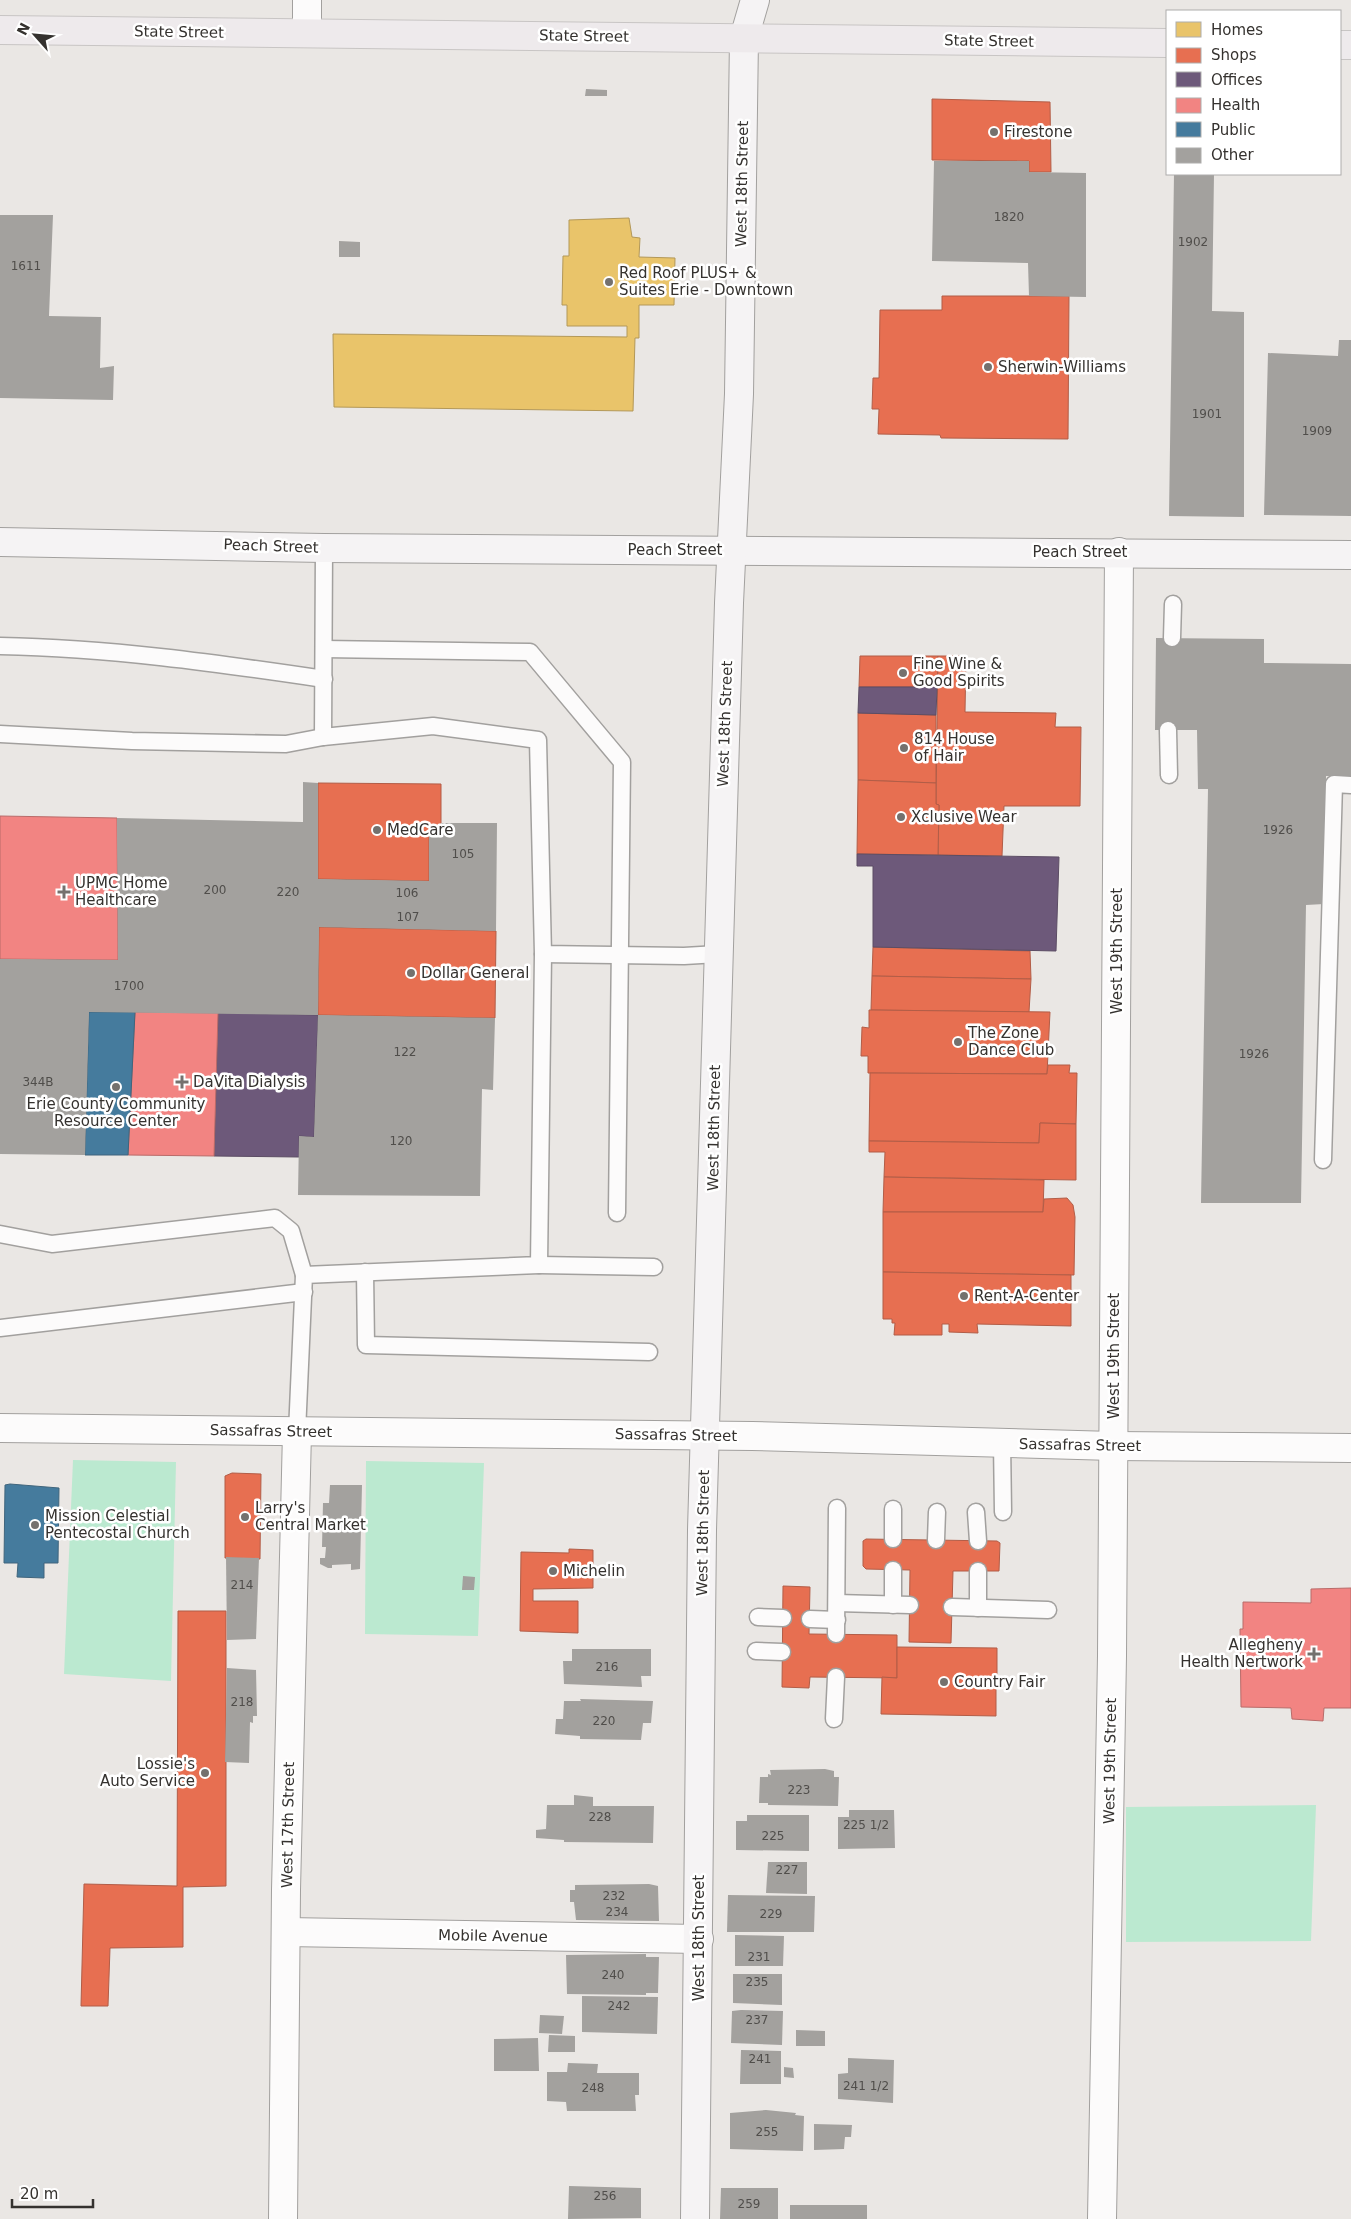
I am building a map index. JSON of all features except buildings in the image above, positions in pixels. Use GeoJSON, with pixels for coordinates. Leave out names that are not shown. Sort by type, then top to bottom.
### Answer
{"type":"FeatureCollection","features":[{"type":"Feature","properties":{"kind":"main road"},"geometry":{"type":"LineString","coordinates":[[735,0],[744,38]]}},
{"type":"Feature","properties":{"kind":"main road"},"geometry":{"type":"LineString","coordinates":[[744,38],[755,0]]}},
{"type":"Feature","properties":{"kind":"main road","name":"State Street"},"geometry":{"type":"LineString","coordinates":[[0,30],[1166,43]]}},
{"type":"Feature","properties":{"kind":"main road","name":"West 18th Street"},"geometry":{"type":"LineString","coordinates":[[696,2219],[700,1939],[700,1724],[705,1436],[731,550],[739,394],[744,38]]}},
{"type":"Feature","properties":{"kind":"main road","name":"Peach Street"},"geometry":{"type":"LineString","coordinates":[[0,542],[324,548],[1351,555]]}},
{"type":"Feature","properties":{"kind":"street"},"geometry":{"type":"LineString","coordinates":[[307,0],[307,33]]}},
{"type":"Feature","properties":{"kind":"street","name":"West 19th Street"},"geometry":{"type":"LineString","coordinates":[[1102,2219],[1114,1446],[1119,552]]}},
{"type":"Feature","properties":{"kind":"street","name":"Sassafras Street"},"geometry":{"type":"LineString","coordinates":[[0,1428],[705,1436],[1114,1446],[1351,1448]]}},
{"type":"Feature","properties":{"kind":"street","name":"West 17th Street"},"geometry":{"type":"LineString","coordinates":[[283,2219],[286,1932],[297,1432]]}},
{"type":"Feature","properties":{"kind":"street","name":"Mobile Avenue"},"geometry":{"type":"LineString","coordinates":[[286,1932],[700,1939]]}},
{"type":"Feature","properties":{"kind":"lane"},"geometry":{"type":"LineString","coordinates":[[323,736],[324,548]]}},
{"type":"Feature","properties":{"kind":"lane"},"geometry":{"type":"LineString","coordinates":[[1172,638],[1173,604]]}},
{"type":"Feature","properties":{"kind":"lane"},"geometry":{"type":"LineString","coordinates":[[0,646],[44,647],[191,659],[324,679]]}},
{"type":"Feature","properties":{"kind":"lane"},"geometry":{"type":"LineString","coordinates":[[324,649],[530,652],[622,762],[617,1213]]}},
{"type":"Feature","properties":{"kind":"lane"},"geometry":{"type":"LineString","coordinates":[[0,734],[132,741],[286,744],[323,736],[433,726],[538,740],[543,954],[539,1265]]}},
{"type":"Feature","properties":{"kind":"lane"},"geometry":{"type":"LineString","coordinates":[[1168,730],[1169,775]]}},
{"type":"Feature","properties":{"kind":"lane"},"geometry":{"type":"LineString","coordinates":[[1323,1160],[1334,784],[1351,785]]}},
{"type":"Feature","properties":{"kind":"lane"},"geometry":{"type":"LineString","coordinates":[[543,954],[621,956],[718,954]]}},
{"type":"Feature","properties":{"kind":"lane"},"geometry":{"type":"LineString","coordinates":[[0,1246],[52,1244],[275,1218],[291,1231],[304,1275],[297,1432]]}},
{"type":"Feature","properties":{"kind":"lane"},"geometry":{"type":"LineString","coordinates":[[0,1234],[52,1244]]}},
{"type":"Feature","properties":{"kind":"lane"},"geometry":{"type":"LineString","coordinates":[[304,1275],[539,1265],[654,1267]]}},
{"type":"Feature","properties":{"kind":"lane"},"geometry":{"type":"LineString","coordinates":[[365,1272],[366,1345],[649,1352]]}},
{"type":"Feature","properties":{"kind":"lane"},"geometry":{"type":"LineString","coordinates":[[0,1328],[304,1292]]}},
{"type":"Feature","properties":{"kind":"lane"},"geometry":{"type":"LineString","coordinates":[[1002,1442],[1003,1512]]}},
{"type":"Feature","properties":{"kind":"lane"},"geometry":{"type":"LineString","coordinates":[[810,1619],[836,1627],[837,1508]]}},
{"type":"Feature","properties":{"kind":"lane"},"geometry":{"type":"LineString","coordinates":[[893,1509],[893,1539]]}},
{"type":"Feature","properties":{"kind":"lane"},"geometry":{"type":"LineString","coordinates":[[936,1540],[937,1512]]}},
{"type":"Feature","properties":{"kind":"lane"},"geometry":{"type":"LineString","coordinates":[[976,1512],[978,1541]]}},
{"type":"Feature","properties":{"kind":"lane"},"geometry":{"type":"LineString","coordinates":[[893,1570],[893,1605]]}},
{"type":"Feature","properties":{"kind":"lane"},"geometry":{"type":"LineString","coordinates":[[978,1571],[978,1608]]}},
{"type":"Feature","properties":{"kind":"lane"},"geometry":{"type":"LineString","coordinates":[[837,1603],[910,1605]]}},
{"type":"Feature","properties":{"kind":"lane"},"geometry":{"type":"LineString","coordinates":[[952,1607],[1048,1610]]}},
{"type":"Feature","properties":{"kind":"lane"},"geometry":{"type":"LineString","coordinates":[[758,1617],[783,1618]]}},
{"type":"Feature","properties":{"kind":"lane"},"geometry":{"type":"LineString","coordinates":[[756,1651],[782,1652]]}},
{"type":"Feature","properties":{"kind":"lane"},"geometry":{"type":"LineString","coordinates":[[834,1719],[836,1677]]}},
{"type":"Feature","properties":{"kind":"green space"},"geometry":{"type":"Polygon","coordinates":[[[73,1460],[176,1462],[171,1681],[64,1674],[73,1460]]]}},
{"type":"Feature","properties":{"kind":"green space"},"geometry":{"type":"Polygon","coordinates":[[[366,1461],[484,1463],[478,1636],[365,1634],[366,1461]]]}},
{"type":"Feature","properties":{"kind":"green space"},"geometry":{"type":"Polygon","coordinates":[[[1316,1805],[1311,1941],[1126,1942],[1126,1807],[1316,1805]]]}},
{"type":"Feature","properties":{"kind":"place","name":"Firestone"},"geometry":{"type":"Point","coordinates":[994,132]}},
{"type":"Feature","properties":{"kind":"place","name":"Red Roof PLUS+ & Suites Erie - Downtown"},"geometry":{"type":"Point","coordinates":[609,282]}},
{"type":"Feature","properties":{"kind":"place","name":"Sherwin-Williams"},"geometry":{"type":"Point","coordinates":[988,367]}},
{"type":"Feature","properties":{"kind":"place","name":"Fine Wine & Good Spirits"},"geometry":{"type":"Point","coordinates":[903,673]}},
{"type":"Feature","properties":{"kind":"place","name":"814 House of Hair"},"geometry":{"type":"Point","coordinates":[904,748]}},
{"type":"Feature","properties":{"kind":"place","name":"Xclusive Wear"},"geometry":{"type":"Point","coordinates":[901,817]}},
{"type":"Feature","properties":{"kind":"place","name":"MedCare"},"geometry":{"type":"Point","coordinates":[377,830]}},
{"type":"Feature","properties":{"kind":"place","name":"UPMC Home Healthcare"},"geometry":{"type":"Point","coordinates":[64,892]}},
{"type":"Feature","properties":{"kind":"place","name":"Dollar General"},"geometry":{"type":"Point","coordinates":[411,973]}},
{"type":"Feature","properties":{"kind":"place","name":"The Zone Dance Club"},"geometry":{"type":"Point","coordinates":[958,1042]}},
{"type":"Feature","properties":{"kind":"place","name":"DaVita Dialysis"},"geometry":{"type":"Point","coordinates":[182,1082]}},
{"type":"Feature","properties":{"kind":"place","name":"Erie County Community Resource Center"},"geometry":{"type":"Point","coordinates":[116,1087]}},
{"type":"Feature","properties":{"kind":"place","name":"Rent-A-Center"},"geometry":{"type":"Point","coordinates":[964,1296]}},
{"type":"Feature","properties":{"kind":"place","name":"Larry's Central Market"},"geometry":{"type":"Point","coordinates":[245,1517]}},
{"type":"Feature","properties":{"kind":"place","name":"Mission Celestial Pentecostal Church"},"geometry":{"type":"Point","coordinates":[35,1525]}},
{"type":"Feature","properties":{"kind":"place","name":"Michelin"},"geometry":{"type":"Point","coordinates":[553,1571]}},
{"type":"Feature","properties":{"kind":"place","name":"Allegheny Health Nertwork"},"geometry":{"type":"Point","coordinates":[1314,1654]}},
{"type":"Feature","properties":{"kind":"place","name":"Country Fair"},"geometry":{"type":"Point","coordinates":[944,1682]}},
{"type":"Feature","properties":{"kind":"place","name":"Lossie's Auto Service"},"geometry":{"type":"Point","coordinates":[205,1773]}}]}
